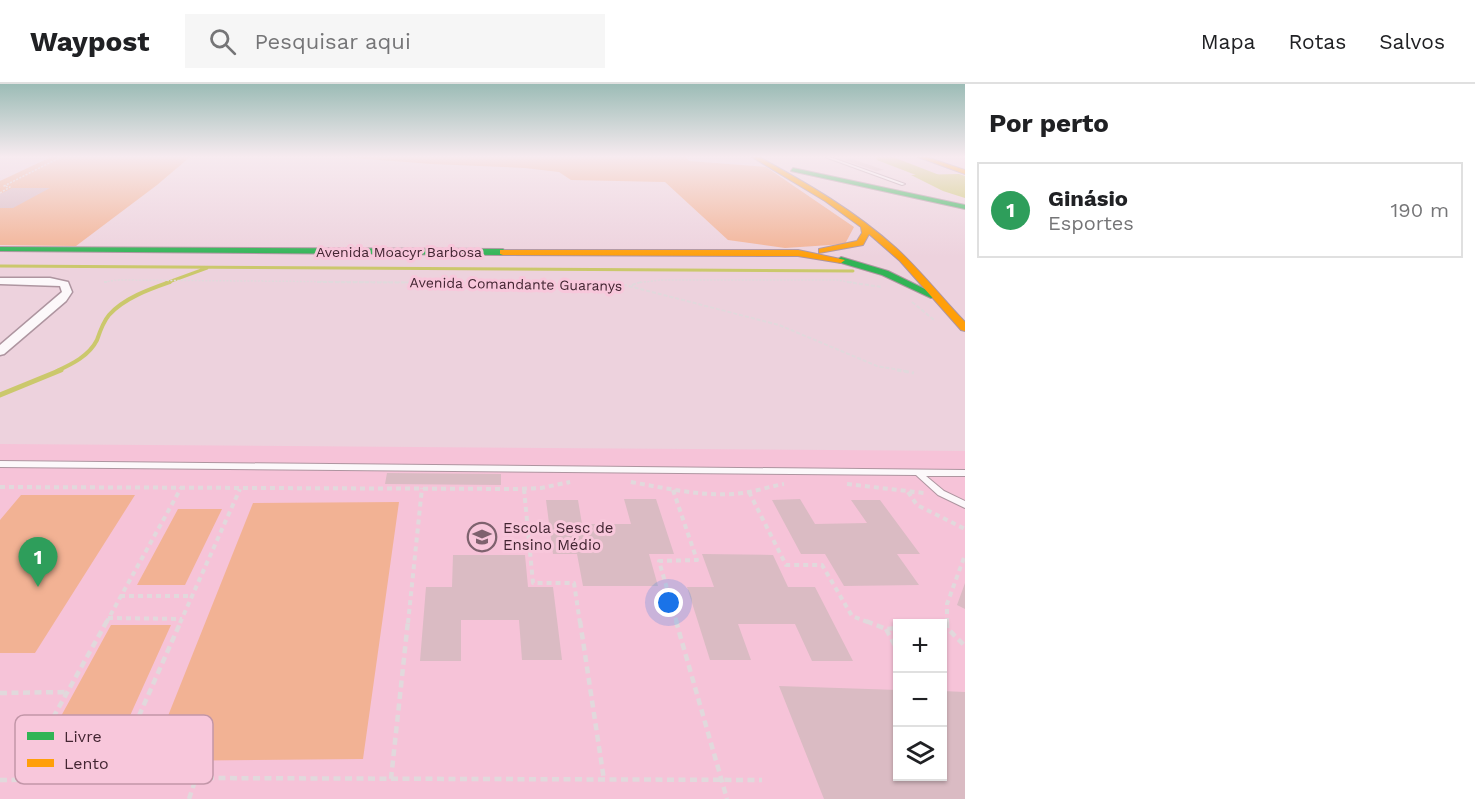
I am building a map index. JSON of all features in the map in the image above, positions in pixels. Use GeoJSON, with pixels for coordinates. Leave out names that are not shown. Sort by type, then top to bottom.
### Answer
{"type":"FeatureCollection","features":[{"type":"Feature","properties":{"kind":"main road"},"geometry":{"type":"LineString","coordinates":[[811,190],[865,227],[893,250],[965,328]]}},
{"type":"Feature","properties":{"kind":"main road"},"geometry":{"type":"LineString","coordinates":[[885,190],[965,207]]}},
{"type":"Feature","properties":{"kind":"main road"},"geometry":{"type":"LineString","coordinates":[[920,190],[965,202]]}},
{"type":"Feature","properties":{"kind":"main road","name":"Avenida Moacyr Barbosa"},"geometry":{"type":"LineString","coordinates":[[798,254],[852,246],[864,240],[865,227]]}},
{"type":"Feature","properties":{"kind":"main road","name":"Avenida Moacyr Barbosa"},"geometry":{"type":"LineString","coordinates":[[0,249],[798,254],[831,257],[867,266],[899,277],[934,296]]}},
{"type":"Feature","properties":{"kind":"street"},"geometry":{"type":"LineString","coordinates":[[0,281],[46,281],[63,284],[67,289],[66,296],[0,351]]}},
{"type":"Feature","properties":{"kind":"lane"},"geometry":{"type":"LineString","coordinates":[[0,464],[965,473]]}},
{"type":"Feature","properties":{"kind":"lane"},"geometry":{"type":"LineString","coordinates":[[917,472],[941,493],[965,505]]}},
{"type":"Feature","properties":{"kind":"path","name":"Avenida Comandante Guaranys"},"geometry":{"type":"LineString","coordinates":[[104,282],[119,280],[630,286],[779,326],[877,366],[914,373]]}},
{"type":"Feature","properties":{"kind":"path"},"geometry":{"type":"LineString","coordinates":[[630,286],[650,280],[837,280],[883,287]]}},
{"type":"Feature","properties":{"kind":"path"},"geometry":{"type":"LineString","coordinates":[[909,299],[936,322]]}},
{"type":"Feature","properties":{"kind":"path"},"geometry":{"type":"LineString","coordinates":[[0,487],[524,489],[573,481]]}},
{"type":"Feature","properties":{"kind":"path"},"geometry":{"type":"LineString","coordinates":[[628,482],[712,495],[749,492],[786,483]]}},
{"type":"Feature","properties":{"kind":"path"},"geometry":{"type":"LineString","coordinates":[[836,482],[908,492],[941,493]]}},
{"type":"Feature","properties":{"kind":"path"},"geometry":{"type":"LineString","coordinates":[[54,715],[181,488]]}},
{"type":"Feature","properties":{"kind":"path"},"geometry":{"type":"LineString","coordinates":[[391,779],[422,488]]}},
{"type":"Feature","properties":{"kind":"path"},"geometry":{"type":"LineString","coordinates":[[139,715],[240,489]]}},
{"type":"Feature","properties":{"kind":"path"},"geometry":{"type":"LineString","coordinates":[[524,489],[533,583],[574,583],[604,780]]}},
{"type":"Feature","properties":{"kind":"path"},"geometry":{"type":"LineString","coordinates":[[673,490],[697,560],[659,561],[727,799]]}},
{"type":"Feature","properties":{"kind":"path"},"geometry":{"type":"LineString","coordinates":[[749,492],[786,565],[822,565],[852,616],[886,628],[893,628]]}},
{"type":"Feature","properties":{"kind":"path"},"geometry":{"type":"LineString","coordinates":[[908,492],[917,505],[965,529]]}},
{"type":"Feature","properties":{"kind":"path"},"geometry":{"type":"LineString","coordinates":[[946,619],[947,604],[965,555]]}},
{"type":"Feature","properties":{"kind":"path"},"geometry":{"type":"LineString","coordinates":[[120,596],[192,596]]}},
{"type":"Feature","properties":{"kind":"path"},"geometry":{"type":"LineString","coordinates":[[108,618],[182,619]]}},
{"type":"Feature","properties":{"kind":"path"},"geometry":{"type":"LineString","coordinates":[[886,628],[893,643]]}},
{"type":"Feature","properties":{"kind":"path"},"geometry":{"type":"LineString","coordinates":[[947,630],[965,646]]}},
{"type":"Feature","properties":{"kind":"path"},"geometry":{"type":"LineString","coordinates":[[0,693],[66,692]]}},
{"type":"Feature","properties":{"kind":"path"},"geometry":{"type":"LineString","coordinates":[[213,778],[762,780]]}},
{"type":"Feature","properties":{"kind":"path"},"geometry":{"type":"LineString","coordinates":[[0,780],[15,780]]}},
{"type":"Feature","properties":{"kind":"path"},"geometry":{"type":"LineString","coordinates":[[189,799],[194,784]]}},
{"type":"Feature","properties":{"kind":"shaded area"},"geometry":{"type":"Polygon","coordinates":[[[0,190],[150,190],[76,246],[0,245],[0,190]]]}},
{"type":"Feature","properties":{"kind":"shaded area"},"geometry":{"type":"Polygon","coordinates":[[[674,190],[800,190],[854,227],[845,244],[785,248],[728,240],[674,190]]]}},
{"type":"Feature","properties":{"kind":"shaded area"},"geometry":{"type":"Polygon","coordinates":[[[965,190],[965,198],[943,191],[965,190]]]}},
{"type":"Feature","properties":{"kind":"shaded area","name":"Escola Sesc de Ensino Médio"},"geometry":{"type":"Polygon","coordinates":[[[0,444],[965,451],[965,799],[0,799],[0,444]]]}},
{"type":"Feature","properties":{"kind":"shaded area"},"geometry":{"type":"Polygon","coordinates":[[[21,495],[135,495],[35,653],[0,653],[0,520],[21,495]]]}},
{"type":"Feature","properties":{"kind":"shaded area"},"geometry":{"type":"Polygon","coordinates":[[[399,502],[363,759],[213,760],[213,715],[168,715],[253,503],[399,502]]]}},
{"type":"Feature","properties":{"kind":"shaded area"},"geometry":{"type":"Polygon","coordinates":[[[178,509],[222,509],[185,585],[137,585],[178,509]]]}},
{"type":"Feature","properties":{"kind":"shaded area"},"geometry":{"type":"Polygon","coordinates":[[[111,625],[171,625],[130,715],[62,715],[111,625]]]}},
{"type":"Feature","properties":{"kind":"building"},"geometry":{"type":"Polygon","coordinates":[[[7,190],[46,190],[13,208],[0,208],[0,194],[7,190]]]}},
{"type":"Feature","properties":{"kind":"building"},"geometry":{"type":"Polygon","coordinates":[[[387,473],[501,474],[501,485],[385,484],[387,473]]]}},
{"type":"Feature","properties":{"kind":"building"},"geometry":{"type":"Polygon","coordinates":[[[624,499],[656,499],[674,554],[649,554],[658,586],[583,586],[577,554],[553,554],[546,500],[578,500],[582,524],[631,524],[624,499]]]}},
{"type":"Feature","properties":{"kind":"building"},"geometry":{"type":"Polygon","coordinates":[[[800,499],[815,524],[867,523],[851,500],[880,500],[920,554],[897,554],[919,585],[844,586],[825,554],[801,554],[772,500],[800,499]]]}},
{"type":"Feature","properties":{"kind":"building"},"geometry":{"type":"Polygon","coordinates":[[[702,554],[773,555],[788,587],[815,587],[853,661],[812,661],[795,624],[738,624],[751,660],[710,660],[687,587],[714,587],[702,554]]]}},
{"type":"Feature","properties":{"kind":"building"},"geometry":{"type":"Polygon","coordinates":[[[453,555],[525,555],[528,587],[553,587],[562,660],[522,660],[519,620],[461,620],[461,661],[420,661],[426,587],[452,587],[453,555]]]}},
{"type":"Feature","properties":{"kind":"building"},"geometry":{"type":"Polygon","coordinates":[[[965,583],[965,609],[957,605],[965,583]]]}},
{"type":"Feature","properties":{"kind":"building"},"geometry":{"type":"Polygon","coordinates":[[[779,686],[893,690],[893,781],[947,781],[947,691],[965,692],[965,799],[824,799],[779,686]]]}},
{"type":"Feature","properties":{"kind":"waterway"},"geometry":{"type":"LineString","coordinates":[[0,266],[853,271]]}},
{"type":"Feature","properties":{"kind":"waterway"},"geometry":{"type":"LineString","coordinates":[[166,283],[207,268]]}},
{"type":"Feature","properties":{"kind":"waterway"},"geometry":{"type":"LineString","coordinates":[[57,371],[85,355],[94,346],[105,321],[115,309],[138,295],[170,282]]}},
{"type":"Feature","properties":{"kind":"waterway"},"geometry":{"type":"LineString","coordinates":[[0,395],[61,370]]}},
{"type":"Feature","properties":{"kind":"traffic: fast"},"geometry":{"type":"LineString","coordinates":[[888,190],[965,207]]}},
{"type":"Feature","properties":{"kind":"traffic: fast"},"geometry":{"type":"LineString","coordinates":[[0,249],[503,252]]}},
{"type":"Feature","properties":{"kind":"traffic: fast"},"geometry":{"type":"LineString","coordinates":[[841,260],[885,273],[934,296]]}},
{"type":"Feature","properties":{"kind":"traffic: slow"},"geometry":{"type":"LineString","coordinates":[[812,190],[861,223],[893,250],[965,328]]}},
{"type":"Feature","properties":{"kind":"traffic: slow"},"geometry":{"type":"LineString","coordinates":[[822,251],[860,243],[866,233],[865,227]]}},
{"type":"Feature","properties":{"kind":"traffic: slow"},"geometry":{"type":"LineString","coordinates":[[503,252],[798,253],[841,260]]}},
{"type":"Feature","properties":{"kind":"place","name":"Escola Sesc de Ensino Médio"},"geometry":{"type":"Point","coordinates":[482,537]}},
{"type":"Feature","properties":{"kind":"place","name":"Ginásio"},"geometry":{"type":"Point","coordinates":[38,587]}}]}
